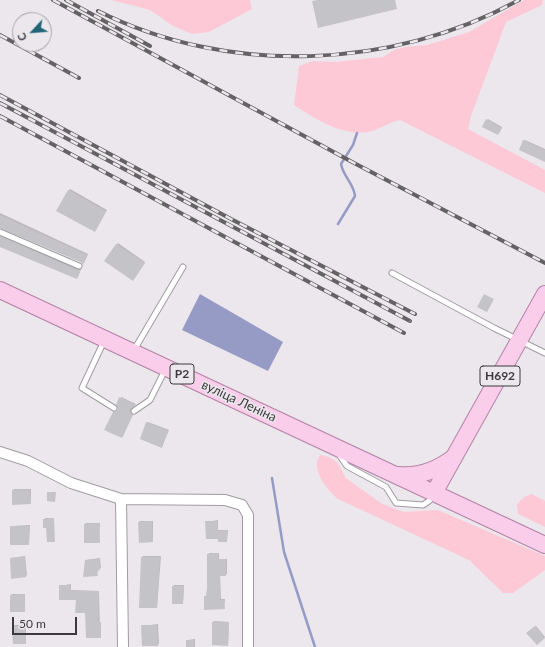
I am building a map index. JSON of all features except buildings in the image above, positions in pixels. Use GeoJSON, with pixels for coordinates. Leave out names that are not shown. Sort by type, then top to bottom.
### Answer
{"type":"FeatureCollection","features":[{"type":"Feature","properties":{"kind":"main road","name":"вуліца Леніна"},"geometry":{"type":"LineString","coordinates":[[0,290],[434,493]]}},
{"type":"Feature","properties":{"kind":"main road","name":"Н692"},"geometry":{"type":"LineString","coordinates":[[434,493],[545,294]]}},
{"type":"Feature","properties":{"kind":"main road"},"geometry":{"type":"LineString","coordinates":[[396,475],[412,476],[430,471],[454,457]]}},
{"type":"Feature","properties":{"kind":"main road","name":"Р2"},"geometry":{"type":"LineString","coordinates":[[434,493],[545,545]]}},
{"type":"Feature","properties":{"kind":"street"},"geometry":{"type":"LineString","coordinates":[[0,452],[28,461],[71,483],[121,499],[225,500],[242,505],[248,515],[248,647]]}},
{"type":"Feature","properties":{"kind":"street"},"geometry":{"type":"LineString","coordinates":[[121,499],[123,647]]}},
{"type":"Feature","properties":{"kind":"lane"},"geometry":{"type":"LineString","coordinates":[[0,232],[79,266]]}},
{"type":"Feature","properties":{"kind":"lane"},"geometry":{"type":"LineString","coordinates":[[133,351],[183,267]]}},
{"type":"Feature","properties":{"kind":"lane"},"geometry":{"type":"LineString","coordinates":[[392,273],[545,353]]}},
{"type":"Feature","properties":{"kind":"lane"},"geometry":{"type":"LineString","coordinates":[[105,338],[82,388],[114,408]]}},
{"type":"Feature","properties":{"kind":"lane"},"geometry":{"type":"LineString","coordinates":[[134,411],[150,400],[167,367]]}},
{"type":"Feature","properties":{"kind":"lane"},"geometry":{"type":"LineString","coordinates":[[333,446],[341,460],[348,466],[386,487],[396,503],[423,505],[429,501],[434,493]]}},
{"type":"Feature","properties":{"kind":"shaded area"},"geometry":{"type":"Polygon","coordinates":[[[111,0],[250,0],[252,9],[209,32],[192,34],[173,26],[150,10],[111,0]]]}},
{"type":"Feature","properties":{"kind":"shaded area"},"geometry":{"type":"Polygon","coordinates":[[[524,0],[543,0],[542,5],[506,22],[471,116],[468,129],[545,170],[545,193],[400,120],[392,122],[376,130],[358,133],[329,125],[294,105],[299,66],[313,61],[335,62],[383,57],[394,50],[405,47],[427,45],[469,32],[524,0]]]}},
{"type":"Feature","properties":{"kind":"shaded area"},"geometry":{"type":"Polygon","coordinates":[[[320,455],[329,457],[337,462],[346,478],[382,504],[404,512],[438,510],[545,556],[545,570],[513,593],[503,593],[469,560],[338,499],[325,485],[318,473],[317,461],[320,455]]]}},
{"type":"Feature","properties":{"kind":"shaded area"},"geometry":{"type":"Polygon","coordinates":[[[532,494],[545,501],[545,527],[518,514],[517,504],[524,497],[532,494]]]}},
{"type":"Feature","properties":{"kind":"water"},"geometry":{"type":"Polygon","coordinates":[[[200,294],[283,342],[268,371],[182,330],[200,294]]]}},
{"type":"Feature","properties":{"kind":"waterway"},"geometry":{"type":"LineString","coordinates":[[338,224],[355,196],[353,188],[341,164],[353,145],[357,133]]}},
{"type":"Feature","properties":{"kind":"waterway"},"geometry":{"type":"LineString","coordinates":[[272,478],[284,552],[315,647]]}},
{"type":"Feature","properties":{"kind":"railway"},"geometry":{"type":"LineString","coordinates":[[53,0],[354,163],[545,263]]}},
{"type":"Feature","properties":{"kind":"railway"},"geometry":{"type":"LineString","coordinates":[[66,0],[150,46]]}},
{"type":"Feature","properties":{"kind":"railway"},"geometry":{"type":"LineString","coordinates":[[98,11],[148,32],[201,47],[255,55],[310,56],[364,51],[418,40],[470,23],[519,0]]}},
{"type":"Feature","properties":{"kind":"railway"},"geometry":{"type":"LineString","coordinates":[[0,35],[79,78]]}},
{"type":"Feature","properties":{"kind":"railway"},"geometry":{"type":"LineString","coordinates":[[0,95],[231,219],[415,314]]}},
{"type":"Feature","properties":{"kind":"railway"},"geometry":{"type":"LineString","coordinates":[[0,103],[410,321]]}},
{"type":"Feature","properties":{"kind":"railway"},"geometry":{"type":"LineString","coordinates":[[0,116],[404,333]]}}]}
